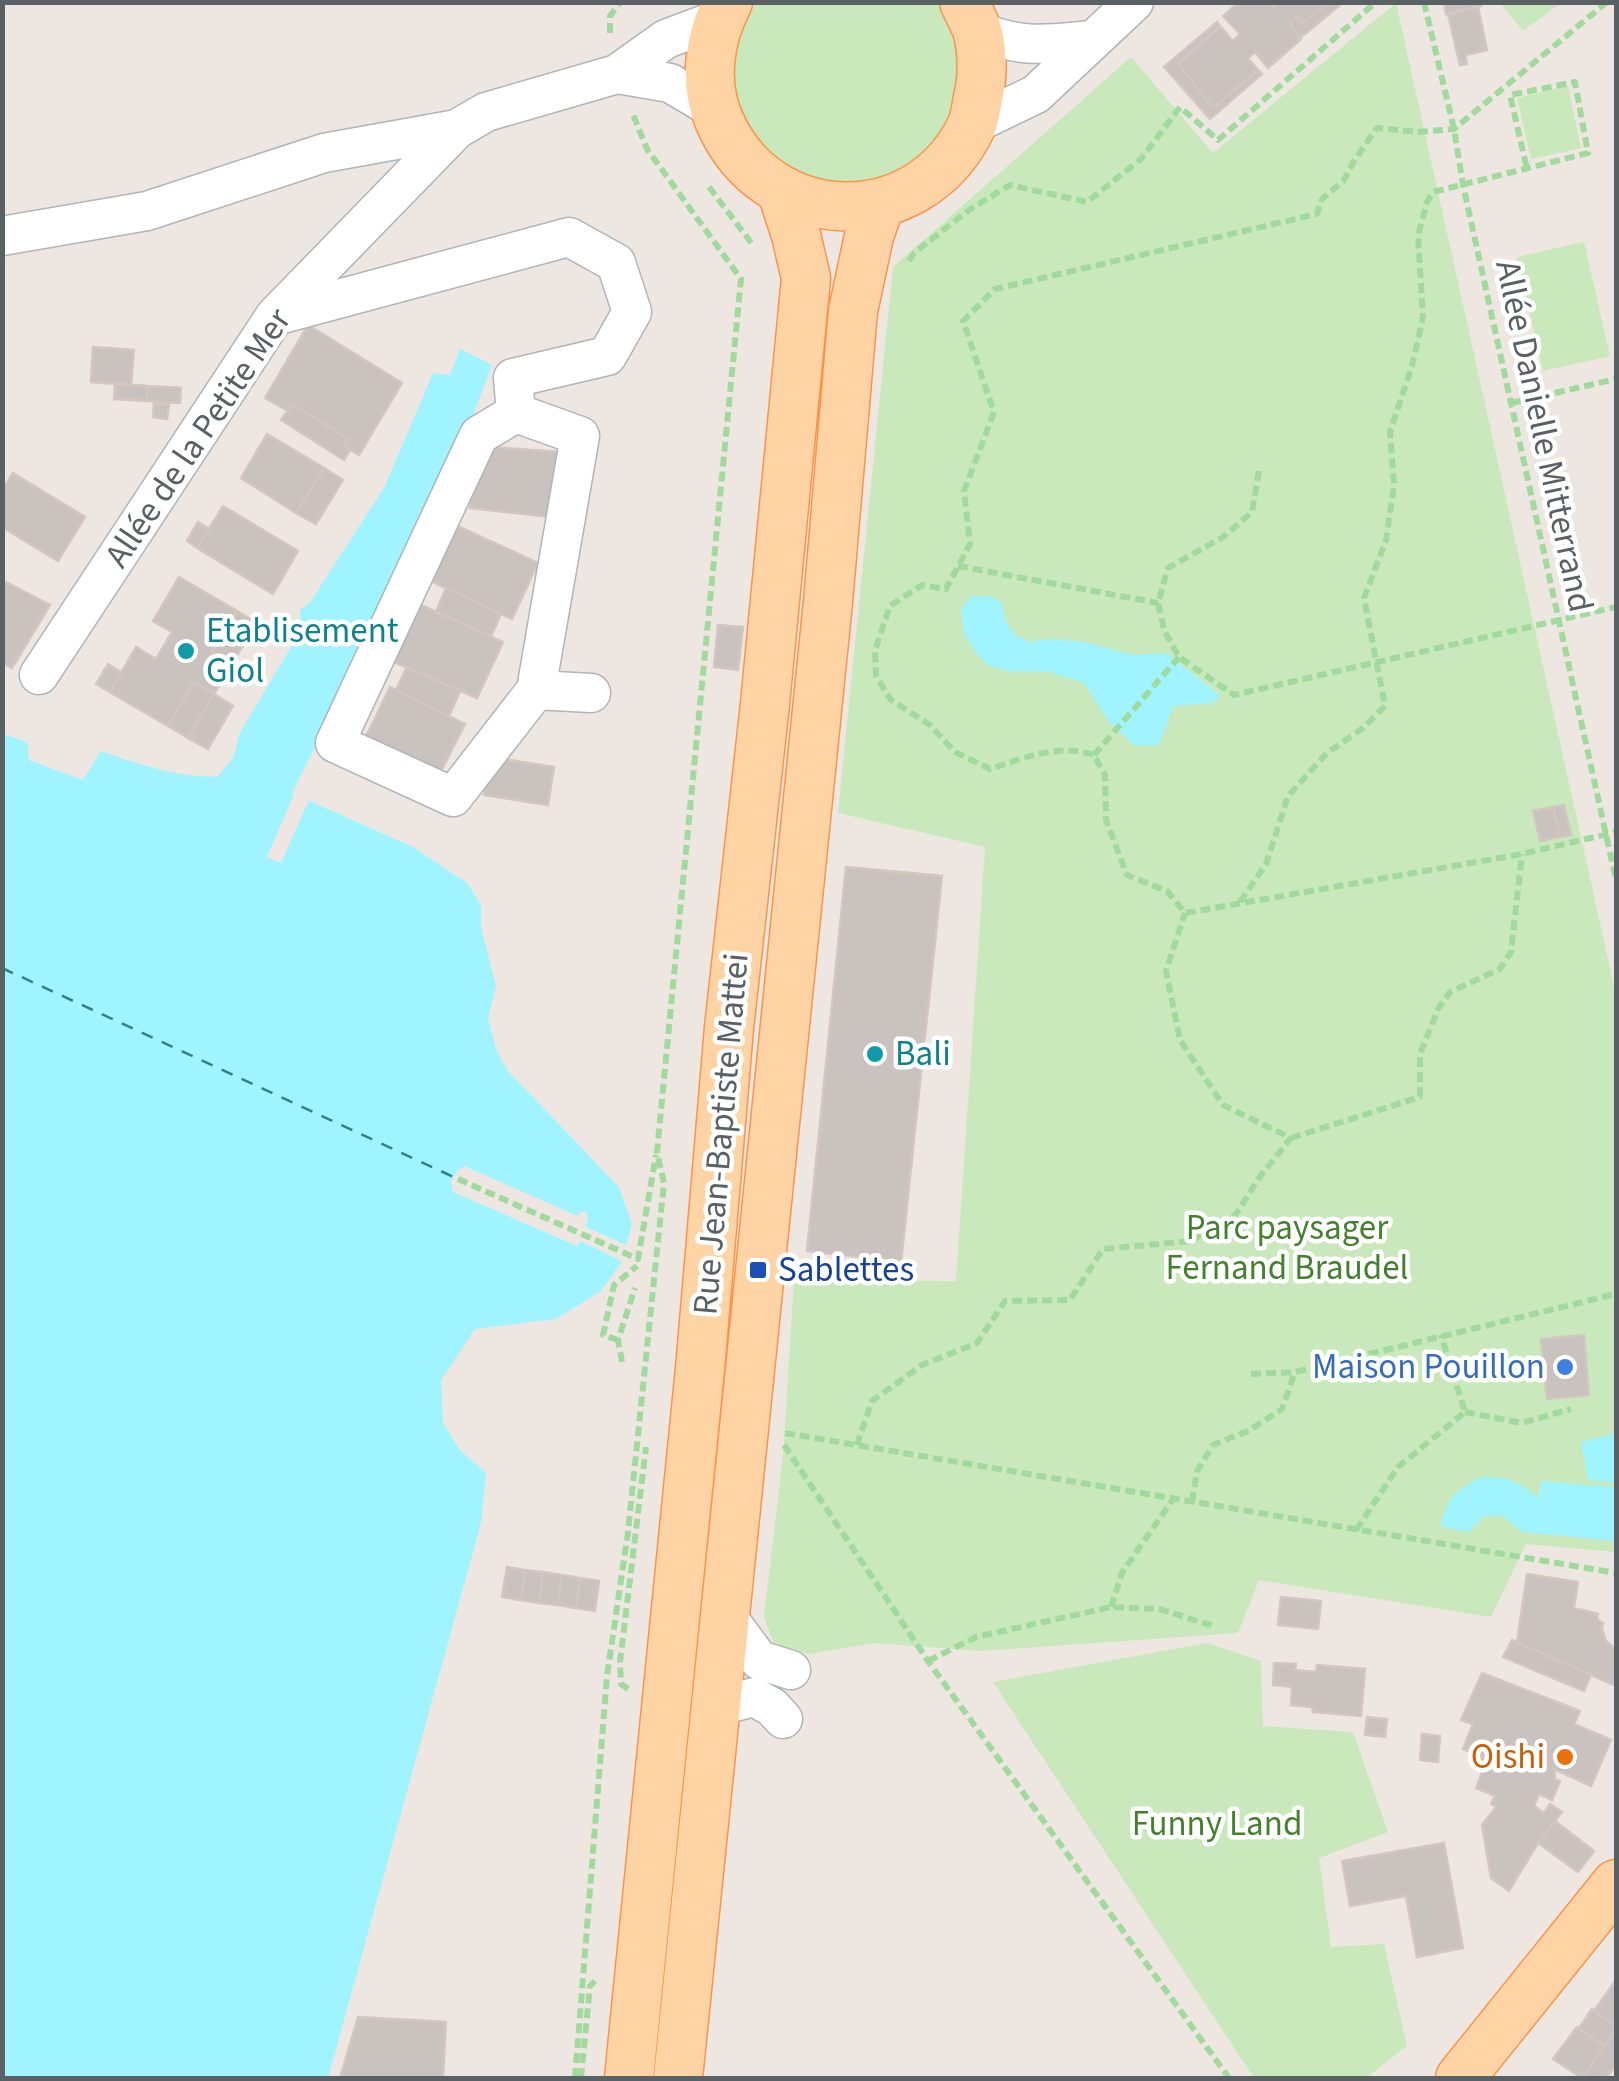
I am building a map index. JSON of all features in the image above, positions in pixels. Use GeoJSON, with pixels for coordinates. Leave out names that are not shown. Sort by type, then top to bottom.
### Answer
{"type":"FeatureCollection","features":[{"type":"Feature","properties":{"kind":"main road"},"geometry":{"type":"LineString","coordinates":[[723,11],[711,48],[710,79],[714,109],[725,134],[740,157],[782,192],[813,204],[846,208],[880,204],[918,187],[950,160],[972,125],[983,78],[971,17]]}},
{"type":"Feature","properties":{"kind":"main road","name":"Rue Jean-Baptiste Mattei"},"geometry":{"type":"LineString","coordinates":[[629,2078],[806,278],[782,192]]}},
{"type":"Feature","properties":{"kind":"main road","name":"Rue Jean-Baptiste Mattei"},"geometry":{"type":"LineString","coordinates":[[678,2078],[828,602],[853,311],[880,204]]}},
{"type":"Feature","properties":{"kind":"main road"},"geometry":{"type":"LineString","coordinates":[[1460,2078],[1616,1884]]}},
{"type":"Feature","properties":{"kind":"street"},"geometry":{"type":"LineString","coordinates":[[972,125],[1036,94],[1134,2]]}},
{"type":"Feature","properties":{"kind":"street"},"geometry":{"type":"LineString","coordinates":[[614,59],[723,11]]}},
{"type":"Feature","properties":{"kind":"street"},"geometry":{"type":"LineString","coordinates":[[971,17],[1004,42],[1033,46],[1093,40]]}},
{"type":"Feature","properties":{"kind":"street"},"geometry":{"type":"LineString","coordinates":[[614,59],[670,83],[714,109]]}},
{"type":"Feature","properties":{"kind":"street","name":"Allée de la Petite Mer"},"geometry":{"type":"LineString","coordinates":[[40,675],[275,316],[457,129],[486,112],[614,59]]}},
{"type":"Feature","properties":{"kind":"street","name":"Allée de la Petite Mer"},"geometry":{"type":"LineString","coordinates":[[2,236],[147,211],[324,153],[457,129]]}},
{"type":"Feature","properties":{"kind":"street"},"geometry":{"type":"LineString","coordinates":[[275,316],[569,236],[616,263],[632,312],[606,356],[513,378],[516,413]]}},
{"type":"Feature","properties":{"kind":"street"},"geometry":{"type":"LineString","coordinates":[[516,413],[580,436],[536,690],[453,798],[336,743],[479,435],[516,413]]}},
{"type":"Feature","properties":{"kind":"street"},"geometry":{"type":"LineString","coordinates":[[536,690],[591,693]]}},
{"type":"Feature","properties":{"kind":"street"},"geometry":{"type":"LineString","coordinates":[[724,1614],[759,1660],[792,1670]]}},
{"type":"Feature","properties":{"kind":"street"},"geometry":{"type":"LineString","coordinates":[[716,1707],[754,1697],[783,1719]]}},
{"type":"Feature","properties":{"kind":"path"},"geometry":{"type":"LineString","coordinates":[[614,59],[610,16],[620,2]]}},
{"type":"Feature","properties":{"kind":"path"},"geometry":{"type":"LineString","coordinates":[[904,268],[927,242],[968,210],[1010,185],[1087,202],[1141,160],[1180,107],[1218,140],[1376,2]]}},
{"type":"Feature","properties":{"kind":"path","name":"Allée Danielle Mitterrand"},"geometry":{"type":"LineString","coordinates":[[1424,2],[1616,880]]}},
{"type":"Feature","properties":{"kind":"path"},"geometry":{"type":"LineString","coordinates":[[1185,912],[1167,891],[1128,874],[1106,820],[1105,775],[1094,756],[1076,749],[1037,754],[990,769],[955,752],[930,724],[892,700],[876,676],[875,650],[890,606],[922,584],[946,589],[970,544],[964,490],[994,412],[963,321],[996,289],[1317,214],[1322,199],[1344,180],[1376,128],[1418,132],[1454,129],[1607,2]]}},
{"type":"Feature","properties":{"kind":"path"},"geometry":{"type":"LineString","coordinates":[[1240,903],[1266,864],[1288,796],[1327,753],[1363,728],[1385,706],[1364,598],[1386,540],[1394,485],[1390,432],[1412,366],[1422,317],[1418,236],[1427,202],[1433,192],[1526,169],[1588,152],[1575,82],[1510,96],[1526,169]]}},
{"type":"Feature","properties":{"kind":"path"},"geometry":{"type":"LineString","coordinates":[[618,1340],[603,1336],[614,1285],[638,1263],[657,1152],[741,279],[648,150],[632,112]]}},
{"type":"Feature","properties":{"kind":"path"},"geometry":{"type":"LineString","coordinates":[[1511,404],[1616,379]]}},
{"type":"Feature","properties":{"kind":"path"},"geometry":{"type":"LineString","coordinates":[[1259,471],[1252,512],[1222,537],[1168,568],[1158,603],[1164,630],[1178,657],[1234,695],[1616,607]]}},
{"type":"Feature","properties":{"kind":"path"},"geometry":{"type":"LineString","coordinates":[[958,566],[1158,603]]}},
{"type":"Feature","properties":{"kind":"path"},"geometry":{"type":"LineString","coordinates":[[1094,756],[1178,657]]}},
{"type":"Feature","properties":{"kind":"path"},"geometry":{"type":"LineString","coordinates":[[1185,912],[1522,854],[1616,832]]}},
{"type":"Feature","properties":{"kind":"path"},"geometry":{"type":"LineString","coordinates":[[858,1445],[872,1401],[922,1364],[977,1343],[1005,1301],[1070,1300],[1103,1249],[1191,1241],[1236,1214],[1291,1138],[1420,1097],[1420,1054],[1438,1008],[1450,992],[1500,970],[1511,952],[1522,854]]}},
{"type":"Feature","properties":{"kind":"path"},"geometry":{"type":"LineString","coordinates":[[1185,912],[1166,971],[1180,1040],[1223,1105],[1291,1138]]}},
{"type":"Feature","properties":{"kind":"path"},"geometry":{"type":"LineString","coordinates":[[575,2078],[607,1676],[628,1532],[664,1183],[657,1152]]}},
{"type":"Feature","properties":{"kind":"path"},"geometry":{"type":"LineString","coordinates":[[458,1179],[638,1263]]}},
{"type":"Feature","properties":{"kind":"path"},"geometry":{"type":"LineString","coordinates":[[622,1362],[618,1340],[635,1288]]}},
{"type":"Feature","properties":{"kind":"path"},"geometry":{"type":"LineString","coordinates":[[1251,1374],[1295,1372],[1616,1294]]}},
{"type":"Feature","properties":{"kind":"path"},"geometry":{"type":"LineString","coordinates":[[1441,1336],[1464,1412]]}},
{"type":"Feature","properties":{"kind":"path"},"geometry":{"type":"LineString","coordinates":[[1192,1502],[1197,1471],[1213,1445],[1250,1430],[1282,1410],[1295,1372]]}},
{"type":"Feature","properties":{"kind":"path"},"geometry":{"type":"LineString","coordinates":[[1464,1412],[1522,1423],[1571,1409]]}},
{"type":"Feature","properties":{"kind":"path"},"geometry":{"type":"LineString","coordinates":[[1356,1530],[1398,1466],[1464,1412]]}},
{"type":"Feature","properties":{"kind":"path"},"geometry":{"type":"LineString","coordinates":[[1229,2078],[928,1661],[775,1431],[1616,1573]]}},
{"type":"Feature","properties":{"kind":"path"},"geometry":{"type":"LineString","coordinates":[[1111,1607],[1122,1574],[1173,1498]]}},
{"type":"Feature","properties":{"kind":"path"},"geometry":{"type":"LineString","coordinates":[[928,1661],[976,1637],[1111,1607],[1159,1609],[1214,1626]]}},
{"type":"Feature","properties":{"kind":"green space"},"geometry":{"type":"Polygon","coordinates":[[[728,3],[964,3],[972,125],[880,204],[740,157],[728,3]]]}},
{"type":"Feature","properties":{"kind":"green space","name":"Parc paysager Fernand Braudel"},"geometry":{"type":"Polygon","coordinates":[[[1396,3],[1616,995],[1616,1552],[1526,1544],[1491,1617],[1259,1580],[1238,1633],[981,1651],[874,1643],[810,1654],[774,1644],[764,1617],[783,1456],[794,1280],[956,1281],[985,847],[838,813],[893,267],[1131,57],[1213,153],[1396,3]]]}},
{"type":"Feature","properties":{"kind":"green space"},"geometry":{"type":"Polygon","coordinates":[[[1500,3],[1561,3],[1523,31],[1500,3]]]}},
{"type":"Feature","properties":{"kind":"green space"},"geometry":{"type":"Polygon","coordinates":[[[1568,86],[1581,148],[1531,159],[1517,98],[1568,86]]]}},
{"type":"Feature","properties":{"kind":"green space"},"geometry":{"type":"Polygon","coordinates":[[[1584,242],[1610,356],[1543,371],[1517,257],[1584,242]]]}},
{"type":"Feature","properties":{"kind":"green space","name":"Funny Land"},"geometry":{"type":"Polygon","coordinates":[[[1207,1643],[1261,1661],[1263,1726],[1353,1732],[1388,1832],[1319,1858],[1331,1947],[1384,1944],[1407,2046],[1366,2078],[1254,2078],[993,1682],[1207,1643]]]}},
{"type":"Feature","properties":{"kind":"water"},"geometry":{"type":"Polygon","coordinates":[[[460,349],[492,365],[423,528],[292,793],[413,847],[467,883],[481,905],[481,927],[496,986],[488,1018],[496,1049],[507,1070],[619,1187],[632,1224],[621,1263],[601,1291],[556,1319],[475,1329],[441,1380],[443,1423],[459,1449],[486,1473],[481,1523],[328,2078],[3,2078],[3,734],[27,742],[29,760],[83,780],[101,751],[175,773],[218,776],[233,758],[240,732],[299,634],[300,610],[311,601],[385,486],[433,373],[450,375],[460,349]]]}},
{"type":"Feature","properties":{"kind":"water"},"geometry":{"type":"Polygon","coordinates":[[[972,596],[1001,601],[1006,622],[1014,634],[1029,642],[1050,639],[1086,642],[1134,655],[1166,653],[1221,696],[1212,703],[1173,706],[1159,745],[1135,746],[1109,722],[1084,683],[1050,672],[1007,671],[987,665],[964,634],[961,608],[972,596]]]}},
{"type":"Feature","properties":{"kind":"water"},"geometry":{"type":"Polygon","coordinates":[[[1616,1433],[1616,1483],[1588,1480],[1581,1442],[1616,1433]]]}},
{"type":"Feature","properties":{"kind":"water"},"geometry":{"type":"Polygon","coordinates":[[[1480,1477],[1512,1481],[1538,1498],[1541,1481],[1616,1487],[1616,1541],[1523,1532],[1501,1515],[1484,1516],[1469,1532],[1440,1526],[1453,1496],[1480,1477]]]}},
{"type":"Feature","properties":{"kind":"pier"},"geometry":{"type":"Polygon","coordinates":[[[294,794],[309,800],[281,863],[267,857],[294,794]]]}},
{"type":"Feature","properties":{"kind":"pier"},"geometry":{"type":"Polygon","coordinates":[[[464,1166],[578,1216],[586,1212],[586,1227],[631,1247],[626,1263],[453,1192],[451,1181],[464,1166]]]}},
{"type":"Feature","properties":{"kind":"building"},"geometry":{"type":"Polygon","coordinates":[[[1239,2],[1270,2],[1273,7],[1279,2],[1317,2],[1322,8],[1302,23],[1297,16],[1290,24],[1301,39],[1268,68],[1255,52],[1248,58],[1258,70],[1213,108],[1178,64],[1220,26],[1233,41],[1240,34],[1223,16],[1239,2]]]}},
{"type":"Feature","properties":{"kind":"building"},"geometry":{"type":"Polygon","coordinates":[[[1317,2],[1340,5],[1300,38],[1290,24],[1297,16],[1302,23],[1322,8],[1317,2]]]}},
{"type":"Feature","properties":{"kind":"building"},"geometry":{"type":"Polygon","coordinates":[[[1444,2],[1480,2],[1481,6],[1446,14],[1444,2]]]}},
{"type":"Feature","properties":{"kind":"building"},"geometry":{"type":"Polygon","coordinates":[[[1478,7],[1487,50],[1465,55],[1467,64],[1460,65],[1448,14],[1478,7]]]}},
{"type":"Feature","properties":{"kind":"building"},"geometry":{"type":"Polygon","coordinates":[[[1217,22],[1220,26],[1178,64],[1213,108],[1258,70],[1262,74],[1210,119],[1164,67],[1217,22]]]}},
{"type":"Feature","properties":{"kind":"building"},"geometry":{"type":"Polygon","coordinates":[[[308,325],[402,383],[359,455],[344,446],[349,439],[292,404],[288,411],[265,398],[308,325]]]}},
{"type":"Feature","properties":{"kind":"building"},"geometry":{"type":"Polygon","coordinates":[[[93,347],[134,350],[131,385],[91,382],[93,347]]]}},
{"type":"Feature","properties":{"kind":"building"},"geometry":{"type":"Polygon","coordinates":[[[115,383],[148,386],[147,401],[114,399],[115,383]]]}},
{"type":"Feature","properties":{"kind":"building"},"geometry":{"type":"Polygon","coordinates":[[[148,386],[181,388],[180,403],[147,401],[148,386]]]}},
{"type":"Feature","properties":{"kind":"building"},"geometry":{"type":"Polygon","coordinates":[[[154,404],[169,405],[167,419],[153,417],[154,404]]]}},
{"type":"Feature","properties":{"kind":"building"},"geometry":{"type":"Polygon","coordinates":[[[292,404],[349,439],[344,446],[350,450],[344,460],[281,420],[292,404]]]}},
{"type":"Feature","properties":{"kind":"building"},"geometry":{"type":"Polygon","coordinates":[[[267,434],[324,468],[296,513],[241,478],[267,434]]]}},
{"type":"Feature","properties":{"kind":"building"},"geometry":{"type":"Polygon","coordinates":[[[477,446],[559,452],[552,517],[470,508],[477,446]]]}},
{"type":"Feature","properties":{"kind":"building"},"geometry":{"type":"Polygon","coordinates":[[[324,468],[343,480],[316,524],[296,513],[324,468]]]}},
{"type":"Feature","properties":{"kind":"building"},"geometry":{"type":"Polygon","coordinates":[[[13,473],[85,517],[58,561],[2,527],[2,490],[13,473]]]}},
{"type":"Feature","properties":{"kind":"building"},"geometry":{"type":"Polygon","coordinates":[[[223,506],[298,551],[273,594],[197,548],[223,506]]]}},
{"type":"Feature","properties":{"kind":"building"},"geometry":{"type":"Polygon","coordinates":[[[198,522],[209,529],[197,548],[187,541],[198,522]]]}},
{"type":"Feature","properties":{"kind":"building"},"geometry":{"type":"Polygon","coordinates":[[[453,524],[538,563],[512,619],[428,580],[453,524]]]}},
{"type":"Feature","properties":{"kind":"building","name":"Etablisement Giol"},"geometry":{"type":"Polygon","coordinates":[[[179,577],[237,611],[210,656],[230,667],[214,694],[194,682],[168,726],[110,692],[136,647],[156,659],[172,632],[153,621],[179,577]]]}},
{"type":"Feature","properties":{"kind":"building"},"geometry":{"type":"Polygon","coordinates":[[[2,580],[50,605],[12,668],[2,663],[2,580]]]}},
{"type":"Feature","properties":{"kind":"building"},"geometry":{"type":"Polygon","coordinates":[[[446,588],[501,614],[491,636],[436,612],[446,588]]]}},
{"type":"Feature","properties":{"kind":"building"},"geometry":{"type":"Polygon","coordinates":[[[419,604],[503,642],[477,698],[392,661],[419,604]]]}},
{"type":"Feature","properties":{"kind":"building"},"geometry":{"type":"Polygon","coordinates":[[[237,611],[257,623],[230,667],[210,656],[237,611]]]}},
{"type":"Feature","properties":{"kind":"building"},"geometry":{"type":"Polygon","coordinates":[[[718,625],[743,627],[738,670],[714,667],[718,625]]]}},
{"type":"Feature","properties":{"kind":"building"},"geometry":{"type":"Polygon","coordinates":[[[108,664],[121,672],[110,692],[96,684],[108,664]]]}},
{"type":"Feature","properties":{"kind":"building"},"geometry":{"type":"Polygon","coordinates":[[[407,667],[460,691],[449,716],[396,690],[407,667]]]}},
{"type":"Feature","properties":{"kind":"building"},"geometry":{"type":"Polygon","coordinates":[[[194,682],[214,694],[188,738],[168,726],[194,682]]]}},
{"type":"Feature","properties":{"kind":"building"},"geometry":{"type":"Polygon","coordinates":[[[390,687],[465,724],[441,771],[366,737],[390,687]]]}},
{"type":"Feature","properties":{"kind":"building"},"geometry":{"type":"Polygon","coordinates":[[[214,694],[233,706],[208,749],[188,738],[214,694]]]}},
{"type":"Feature","properties":{"kind":"building"},"geometry":{"type":"Polygon","coordinates":[[[490,757],[554,767],[548,805],[484,795],[490,757]]]}},
{"type":"Feature","properties":{"kind":"building"},"geometry":{"type":"Polygon","coordinates":[[[1564,805],[1571,835],[1560,837],[1553,807],[1564,805]]]}},
{"type":"Feature","properties":{"kind":"building"},"geometry":{"type":"Polygon","coordinates":[[[1553,807],[1560,837],[1540,841],[1533,811],[1553,807]]]}},
{"type":"Feature","properties":{"kind":"building","name":"Bali"},"geometry":{"type":"Polygon","coordinates":[[[846,867],[942,876],[901,1262],[807,1251],[846,867]]]}},
{"type":"Feature","properties":{"kind":"building","name":"Maison Pouillon"},"geometry":{"type":"Polygon","coordinates":[[[1584,1335],[1589,1395],[1547,1399],[1541,1339],[1584,1335]]]}},
{"type":"Feature","properties":{"kind":"building"},"geometry":{"type":"Polygon","coordinates":[[[507,1567],[525,1570],[521,1600],[502,1597],[507,1567]]]}},
{"type":"Feature","properties":{"kind":"building"},"geometry":{"type":"Polygon","coordinates":[[[525,1570],[543,1572],[539,1603],[521,1600],[525,1570]]]}},
{"type":"Feature","properties":{"kind":"building"},"geometry":{"type":"Polygon","coordinates":[[[543,1572],[562,1575],[557,1605],[539,1603],[543,1572]]]}},
{"type":"Feature","properties":{"kind":"building"},"geometry":{"type":"Polygon","coordinates":[[[1527,1574],[1578,1582],[1574,1608],[1598,1614],[1606,1641],[1616,1649],[1616,1686],[1517,1642],[1527,1574]]]}},
{"type":"Feature","properties":{"kind":"building"},"geometry":{"type":"Polygon","coordinates":[[[562,1575],[580,1578],[576,1608],[557,1605],[562,1575]]]}},
{"type":"Feature","properties":{"kind":"building"},"geometry":{"type":"Polygon","coordinates":[[[580,1578],[599,1581],[595,1611],[576,1608],[580,1578]]]}},
{"type":"Feature","properties":{"kind":"building"},"geometry":{"type":"Polygon","coordinates":[[[1281,1597],[1321,1601],[1318,1629],[1278,1625],[1281,1597]]]}},
{"type":"Feature","properties":{"kind":"building"},"geometry":{"type":"Polygon","coordinates":[[[1512,1640],[1591,1675],[1584,1691],[1503,1657],[1512,1640]]]}},
{"type":"Feature","properties":{"kind":"building"},"geometry":{"type":"Polygon","coordinates":[[[1274,1663],[1296,1664],[1295,1670],[1316,1672],[1317,1665],[1365,1669],[1361,1716],[1313,1712],[1312,1707],[1291,1705],[1292,1687],[1273,1685],[1274,1663]]]}},
{"type":"Feature","properties":{"kind":"building"},"geometry":{"type":"Polygon","coordinates":[[[1482,1673],[1580,1711],[1574,1724],[1611,1740],[1591,1786],[1554,1769],[1555,1779],[1560,1781],[1552,1800],[1539,1794],[1534,1806],[1544,1813],[1550,1804],[1562,1812],[1509,1891],[1491,1878],[1482,1825],[1496,1807],[1491,1804],[1495,1796],[1476,1788],[1484,1767],[1479,1764],[1482,1757],[1463,1749],[1473,1724],[1461,1720],[1482,1673]]]}},
{"type":"Feature","properties":{"kind":"building"},"geometry":{"type":"Polygon","coordinates":[[[1367,1717],[1387,1719],[1385,1737],[1365,1735],[1367,1717]]]}},
{"type":"Feature","properties":{"kind":"building"},"geometry":{"type":"Polygon","coordinates":[[[1422,1734],[1440,1736],[1438,1762],[1420,1760],[1422,1734]]]}},
{"type":"Feature","properties":{"kind":"building"},"geometry":{"type":"Polygon","coordinates":[[[1555,1821],[1594,1851],[1578,1872],[1538,1843],[1555,1821]]]}},
{"type":"Feature","properties":{"kind":"building"},"geometry":{"type":"Polygon","coordinates":[[[1444,1843],[1463,1948],[1417,1957],[1406,1896],[1350,1906],[1342,1861],[1444,1843]]]}},
{"type":"Feature","properties":{"kind":"building"},"geometry":{"type":"Polygon","coordinates":[[[1616,1980],[1616,2026],[1594,2011],[1616,1980]]]}},
{"type":"Feature","properties":{"kind":"building"},"geometry":{"type":"Polygon","coordinates":[[[1592,2009],[1616,2026],[1604,2047],[1579,2028],[1592,2009]]]}},
{"type":"Feature","properties":{"kind":"building"},"geometry":{"type":"Polygon","coordinates":[[[358,2017],[446,2022],[443,2078],[340,2078],[358,2017]]]}},
{"type":"Feature","properties":{"kind":"building"},"geometry":{"type":"Polygon","coordinates":[[[1577,2027],[1604,2047],[1582,2078],[1553,2059],[1577,2027]]]}},
{"type":"Feature","properties":{"kind":"building"},"geometry":{"type":"Polygon","coordinates":[[[1616,2030],[1616,2065],[1606,2078],[1582,2078],[1616,2030]]]}},
{"type":"Feature","properties":{"kind":"ferry route"},"geometry":{"type":"LineString","coordinates":[[2,968],[458,1179]]}},
{"type":"Feature","properties":{"kind":"place","name":"Etablisement Giol"},"geometry":{"type":"Point","coordinates":[186,651]}},
{"type":"Feature","properties":{"kind":"place","name":"Bali"},"geometry":{"type":"Point","coordinates":[875,1054]}},
{"type":"Feature","properties":{"kind":"place","name":"Sablettes"},"geometry":{"type":"Point","coordinates":[758,1270]}},
{"type":"Feature","properties":{"kind":"place","name":"Maison Pouillon"},"geometry":{"type":"Point","coordinates":[1565,1367]}},
{"type":"Feature","properties":{"kind":"place","name":"Oishi"},"geometry":{"type":"Point","coordinates":[1565,1757]}}]}
